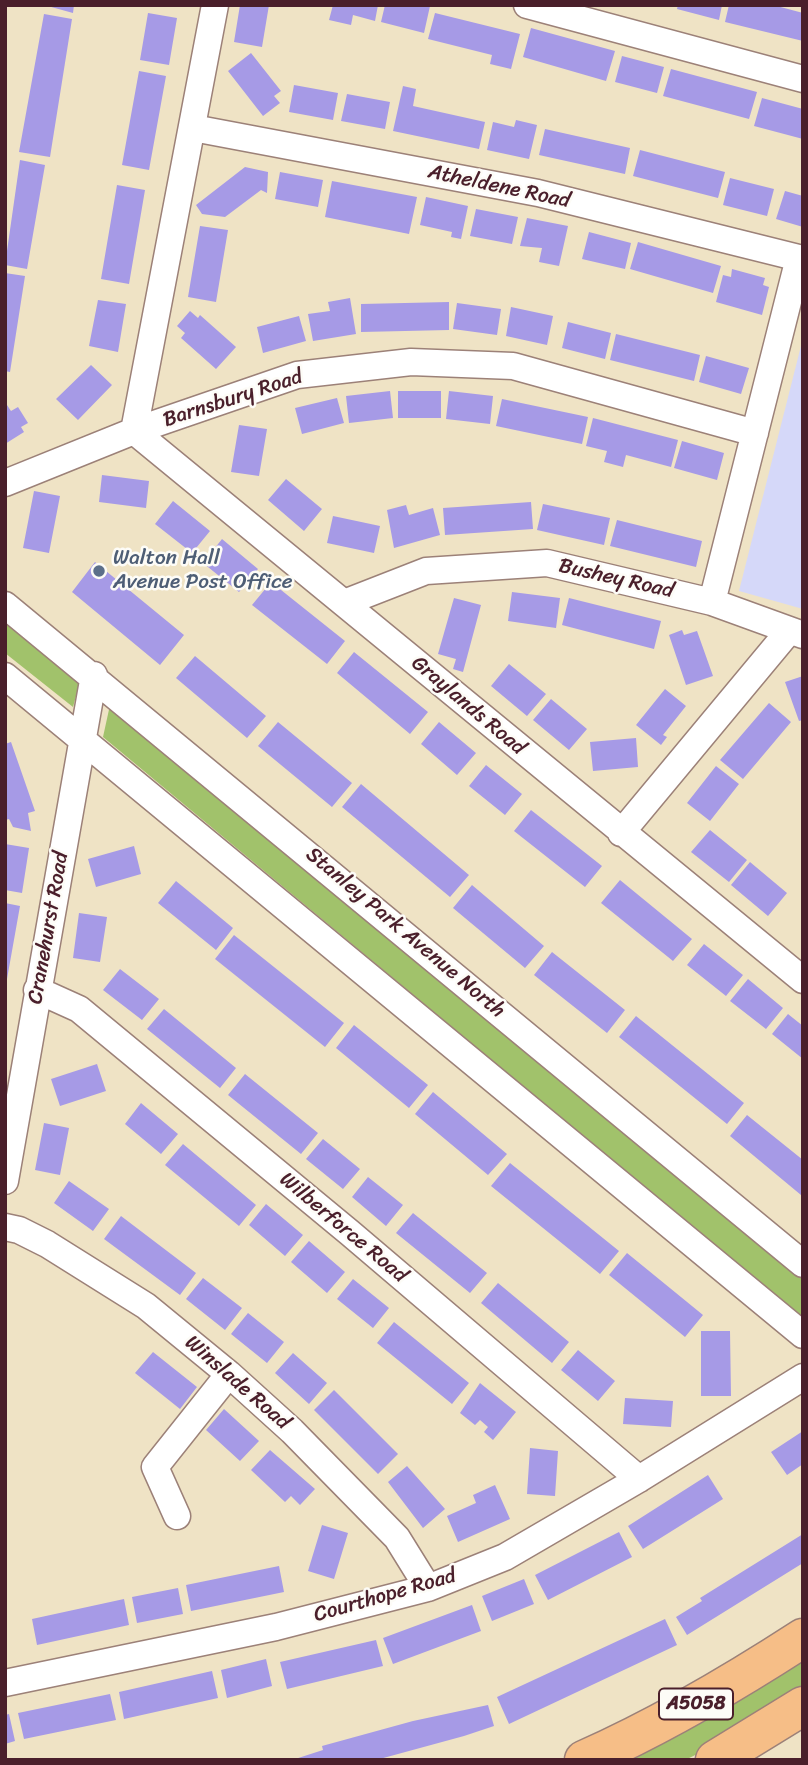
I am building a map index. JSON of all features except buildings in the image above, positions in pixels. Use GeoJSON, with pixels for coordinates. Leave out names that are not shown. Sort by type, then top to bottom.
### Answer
{"type":"FeatureCollection","features":[{"type":"Feature","properties":{"kind":"highway","name":"A5058"},"geometry":{"type":"LineString","coordinates":[[584,1760],[682,1713],[803,1638]]}},
{"type":"Feature","properties":{"kind":"highway","name":"A5058"},"geometry":{"type":"LineString","coordinates":[[722,1758],[803,1706]]}},
{"type":"Feature","properties":{"kind":"street"},"geometry":{"type":"LineString","coordinates":[[134,431],[215,5]]}},
{"type":"Feature","properties":{"kind":"street"},"geometry":{"type":"LineString","coordinates":[[527,5],[803,79]]}},
{"type":"Feature","properties":{"kind":"street","name":"Atheldene Road"},"geometry":{"type":"LineString","coordinates":[[193,128],[538,193],[801,258]]}},
{"type":"Feature","properties":{"kind":"street"},"geometry":{"type":"LineString","coordinates":[[712,602],[801,258]]}},
{"type":"Feature","properties":{"kind":"street","name":"Barnsbury Road"},"geometry":{"type":"LineString","coordinates":[[5,483],[134,431],[297,375],[411,362],[513,366],[755,433]]}},
{"type":"Feature","properties":{"kind":"street","name":"Graylands Road"},"geometry":{"type":"LineString","coordinates":[[134,431],[621,833],[800,971]]}},
{"type":"Feature","properties":{"kind":"street","name":"Bushey Road"},"geometry":{"type":"LineString","coordinates":[[344,603],[426,571],[547,563],[712,602],[796,633]]}},
{"type":"Feature","properties":{"kind":"street","name":"Stanley Park Avenue North"},"geometry":{"type":"LineString","coordinates":[[5,605],[94,675],[803,1264]]}},
{"type":"Feature","properties":{"kind":"street"},"geometry":{"type":"LineString","coordinates":[[621,833],[796,633]]}},
{"type":"Feature","properties":{"kind":"street","name":"Cranehurst Road"},"geometry":{"type":"LineString","coordinates":[[5,1181],[94,675]]}},
{"type":"Feature","properties":{"kind":"street"},"geometry":{"type":"LineString","coordinates":[[5,676],[803,1335]]}},
{"type":"Feature","properties":{"kind":"street","name":"Wilberforce Road"},"geometry":{"type":"LineString","coordinates":[[37,990],[79,1009],[350,1233],[639,1479]]}},
{"type":"Feature","properties":{"kind":"street","name":"Winslade Road"},"geometry":{"type":"LineString","coordinates":[[5,1227],[19,1230],[47,1244],[146,1306],[229,1374],[292,1431],[397,1538],[428,1588]]}},
{"type":"Feature","properties":{"kind":"street"},"geometry":{"type":"LineString","coordinates":[[177,1516],[155,1467],[229,1374]]}},
{"type":"Feature","properties":{"kind":"street","name":"Courthope Road"},"geometry":{"type":"LineString","coordinates":[[5,1683],[276,1627],[428,1588],[505,1557],[639,1479],[803,1377]]}},
{"type":"Feature","properties":{"kind":"shaded area"},"geometry":{"type":"Polygon","coordinates":[[[803,338],[803,609],[739,591],[803,338]]]}},
{"type":"Feature","properties":{"kind":"green space"},"geometry":{"type":"Polygon","coordinates":[[[5,620],[81,678],[73,707],[5,653],[5,620]]]}},
{"type":"Feature","properties":{"kind":"green space"},"geometry":{"type":"Polygon","coordinates":[[[110,705],[803,1279],[803,1319],[103,737],[110,705]]]}},
{"type":"Feature","properties":{"kind":"green space"},"geometry":{"type":"Polygon","coordinates":[[[803,1653],[803,1688],[714,1746],[685,1760],[618,1760],[803,1653]]]}},
{"type":"Feature","properties":{"kind":"place","name":"Walton Hall Avenue Post Office"},"geometry":{"type":"Point","coordinates":[99,571]}}]}
